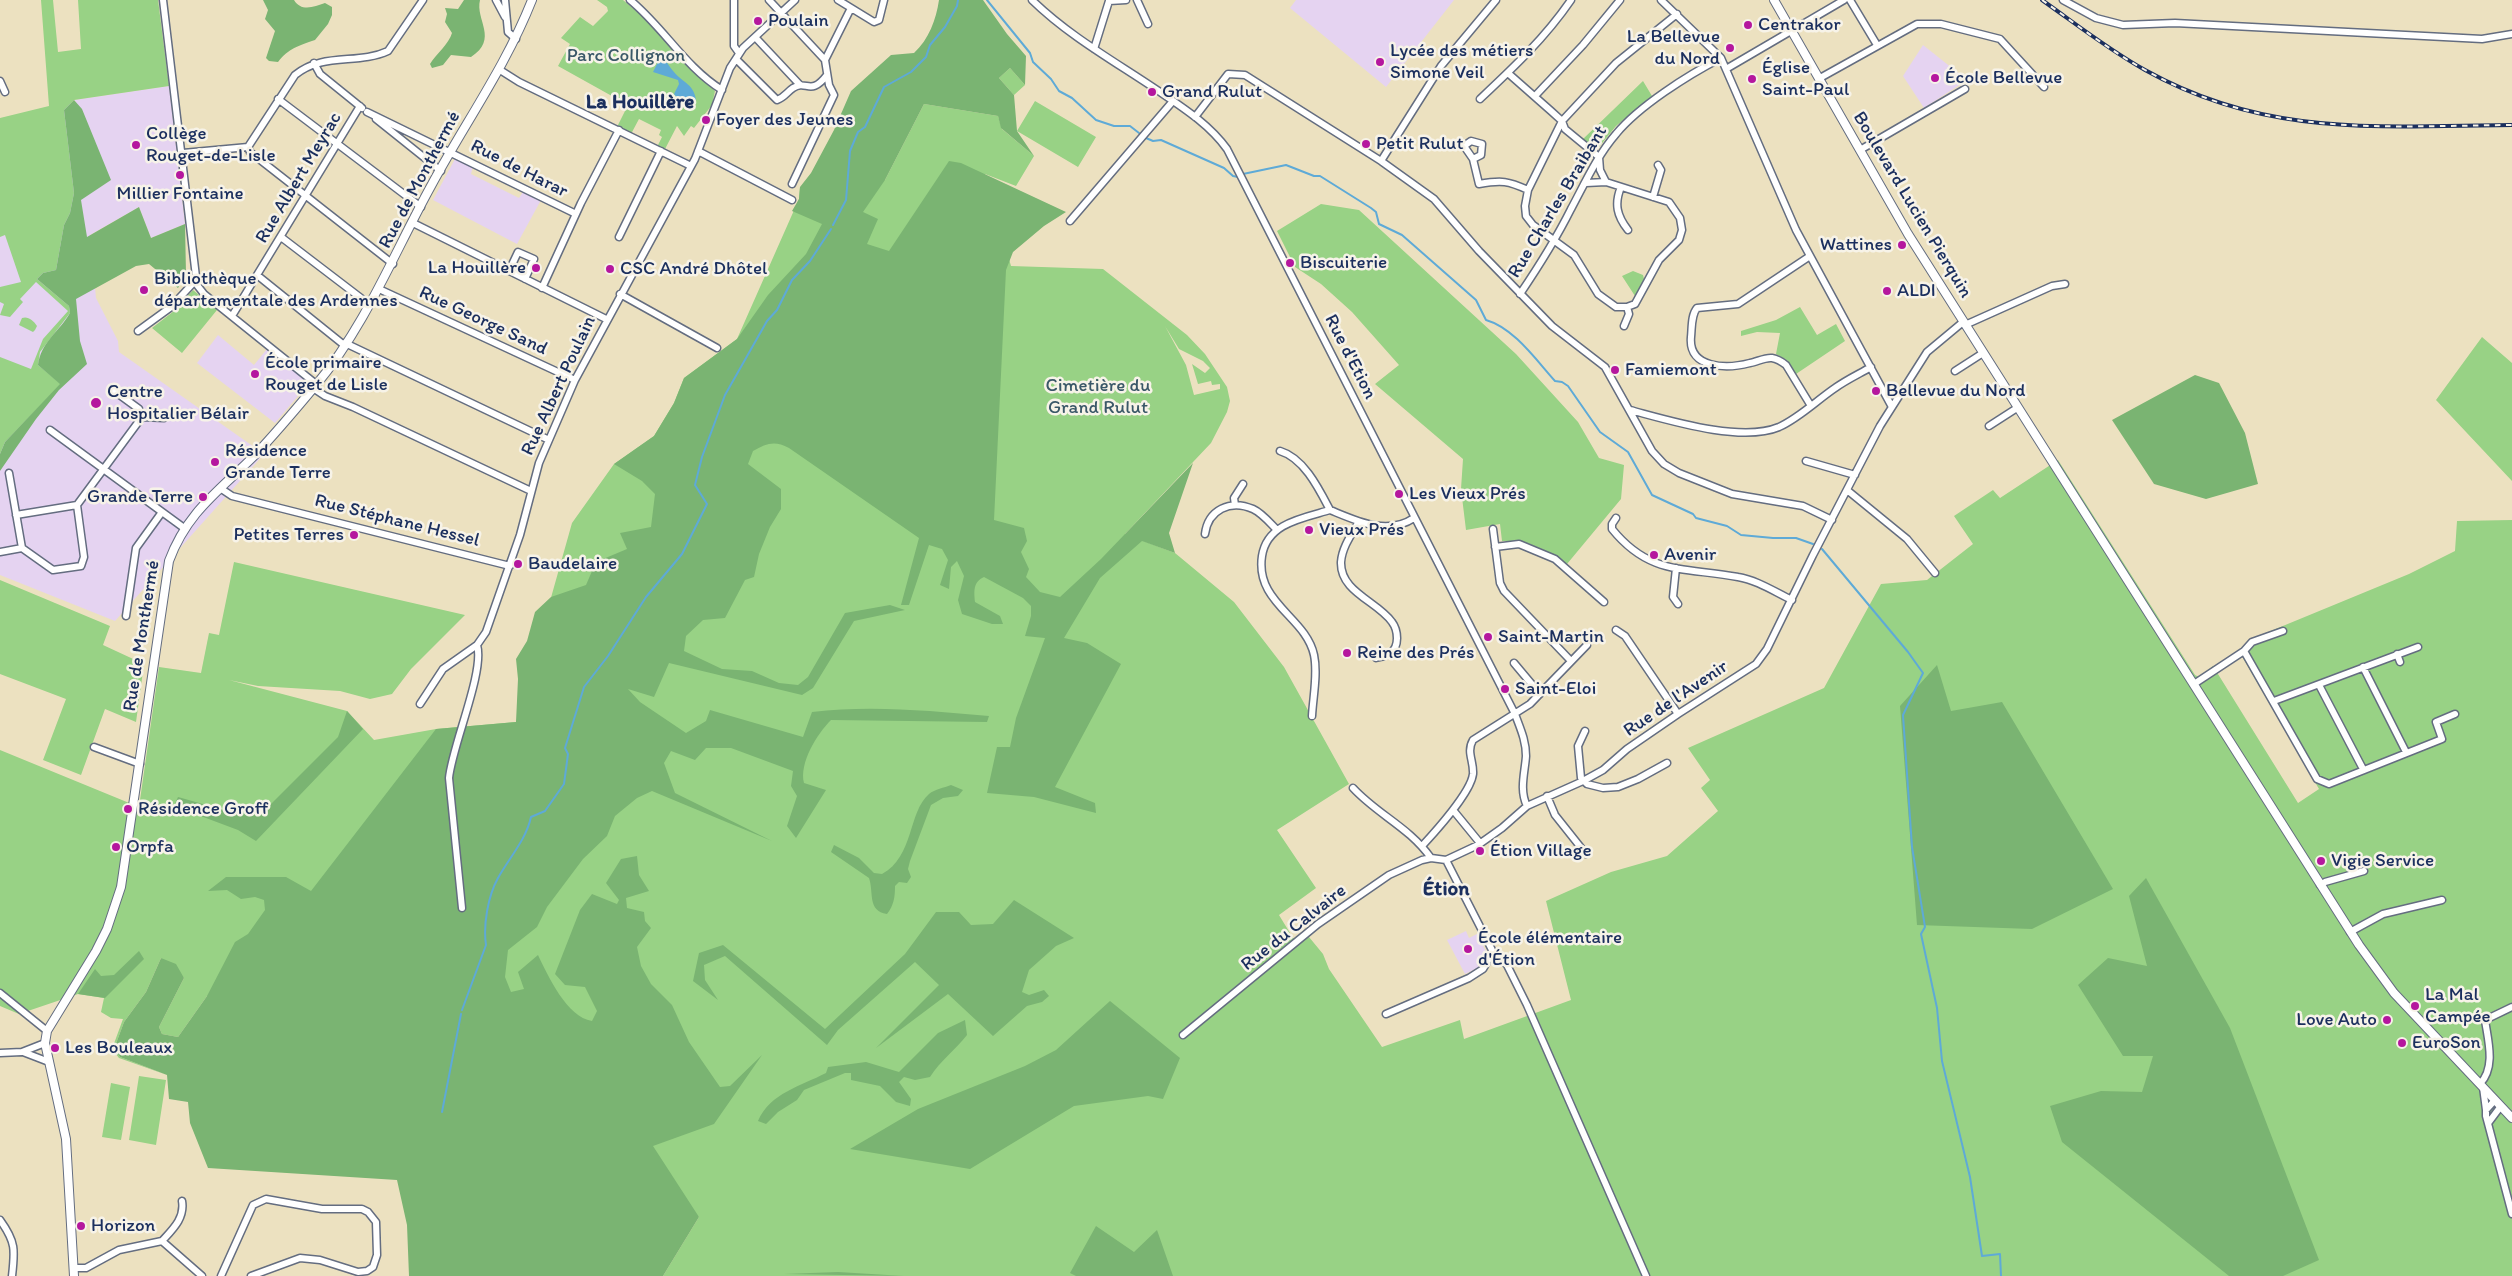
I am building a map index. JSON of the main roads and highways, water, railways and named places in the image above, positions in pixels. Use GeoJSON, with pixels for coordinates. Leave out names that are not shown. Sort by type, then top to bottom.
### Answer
{"type":"FeatureCollection","features":[{"type":"Feature","properties":{"kind":"main road","name":"Rue de Monthermé"},"geometry":{"type":"LineString","coordinates":[[74,1272],[69,1158],[45,1043],[47,1031],[96,951],[107,929],[122,887],[169,560],[184,528],[195,513],[256,453],[315,386],[370,305],[451,152],[500,70],[516,39],[532,0]]}},
{"type":"Feature","properties":{"kind":"main road","name":"Boulevard Lucien Pierquin"},"geometry":{"type":"LineString","coordinates":[[1774,0],[1908,234],[2350,932],[2394,993],[2512,1118]]}},
{"type":"Feature","properties":{"kind":"water"},"geometry":{"type":"Polygon","coordinates":[[[661,56],[677,76],[693,90],[696,100],[693,106],[686,106],[683,102],[681,103],[674,94],[679,84],[678,80],[653,72],[661,56]]]}},
{"type":"Feature","properties":{"kind":"waterway"},"geometry":{"type":"LineString","coordinates":[[833,225],[846,200],[850,151],[858,132],[865,127],[884,87],[911,72],[926,57],[930,45],[945,27],[957,6],[958,0]]}},
{"type":"Feature","properties":{"kind":"waterway"},"geometry":{"type":"LineString","coordinates":[[987,0],[1030,53],[1033,62],[1051,79],[1059,91],[1072,98],[1096,120],[1114,126],[1130,126],[1139,133]]}},
{"type":"Feature","properties":{"kind":"waterway"},"geometry":{"type":"LineString","coordinates":[[1146,138],[1153,141],[1161,140],[1224,168],[1233,176],[1238,177]]}},
{"type":"Feature","properties":{"kind":"waterway"},"geometry":{"type":"LineString","coordinates":[[1243,174],[1286,165],[1314,176],[1320,176],[1371,208],[1376,212],[1379,224],[1402,235],[1476,300],[1486,320],[1496,324],[1515,337],[1555,381],[1562,382],[1568,386],[1600,432],[1628,452],[1652,495],[1693,514],[1696,518],[1727,526],[1741,535],[1796,538],[1813,544]]}},
{"type":"Feature","properties":{"kind":"waterway"},"geometry":{"type":"LineString","coordinates":[[462,1010],[486,945],[486,920],[494,885],[521,841],[531,817],[545,811],[564,784],[568,754],[565,748],[584,687],[608,656],[646,597],[682,554],[707,504],[695,485],[702,457],[725,395],[767,321],[777,310],[792,280],[810,261],[831,229]]}},
{"type":"Feature","properties":{"kind":"waterway"},"geometry":{"type":"LineString","coordinates":[[1822,549],[1908,652],[1923,673],[1903,715],[1912,847],[1925,927],[1921,934],[1937,1008],[1942,1061],[1970,1177],[1982,1256],[2000,1254],[2001,1276]]}},
{"type":"Feature","properties":{"kind":"waterway"},"geometry":{"type":"LineString","coordinates":[[442,1112],[461,1014]]}},
{"type":"Feature","properties":{"kind":"railway"},"geometry":{"type":"LineString","coordinates":[[2042,0],[2145,70],[2190,92],[2235,107],[2280,118],[2370,126],[2512,125]]}},
{"type":"Feature","properties":{"kind":"place","name":"Poulain"},"geometry":{"type":"Point","coordinates":[758,21]}},
{"type":"Feature","properties":{"kind":"place","name":"Centrakor"},"geometry":{"type":"Point","coordinates":[1748,25]}},
{"type":"Feature","properties":{"kind":"place","name":"La Bellevue du Nord"},"geometry":{"type":"Point","coordinates":[1730,48]}},
{"type":"Feature","properties":{"kind":"place","name":"Lycée des métiers Simone Veil"},"geometry":{"type":"Point","coordinates":[1380,62]}},
{"type":"Feature","properties":{"kind":"place","name":"École Bellevue"},"geometry":{"type":"Point","coordinates":[1935,78]}},
{"type":"Feature","properties":{"kind":"place","name":"Église Saint-Paul"},"geometry":{"type":"Point","coordinates":[1752,79]}},
{"type":"Feature","properties":{"kind":"place","name":"Grand Rulut"},"geometry":{"type":"Point","coordinates":[1152,92]}},
{"type":"Feature","properties":{"kind":"place","name":"Foyer des Jeunes"},"geometry":{"type":"Point","coordinates":[706,120]}},
{"type":"Feature","properties":{"kind":"place","name":"Petit Rulut"},"geometry":{"type":"Point","coordinates":[1366,144]}},
{"type":"Feature","properties":{"kind":"place","name":"Collège Rouget-de-Lisle"},"geometry":{"type":"Point","coordinates":[136,145]}},
{"type":"Feature","properties":{"kind":"place","name":"Millier Fontaine"},"geometry":{"type":"Point","coordinates":[180,175]}},
{"type":"Feature","properties":{"kind":"place","name":"Wattines"},"geometry":{"type":"Point","coordinates":[1902,245]}},
{"type":"Feature","properties":{"kind":"place","name":"Biscuiterie"},"geometry":{"type":"Point","coordinates":[1290,263]}},
{"type":"Feature","properties":{"kind":"place","name":"La Houillère"},"geometry":{"type":"Point","coordinates":[536,268]}},
{"type":"Feature","properties":{"kind":"place","name":"CSC André Dhôtel"},"geometry":{"type":"Point","coordinates":[610,269]}},
{"type":"Feature","properties":{"kind":"place","name":"Bibliothèque départementale des Ardennes"},"geometry":{"type":"Point","coordinates":[144,290]}},
{"type":"Feature","properties":{"kind":"place","name":"ALDI"},"geometry":{"type":"Point","coordinates":[1887,291]}},
{"type":"Feature","properties":{"kind":"place","name":"Famiemont"},"geometry":{"type":"Point","coordinates":[1615,370]}},
{"type":"Feature","properties":{"kind":"place","name":"École primaire Rouget de Lisle"},"geometry":{"type":"Point","coordinates":[255,374]}},
{"type":"Feature","properties":{"kind":"place","name":"Bellevue du Nord"},"geometry":{"type":"Point","coordinates":[1876,391]}},
{"type":"Feature","properties":{"kind":"place","name":"Centre Hospitalier Bélair"},"geometry":{"type":"Point","coordinates":[96,403]}},
{"type":"Feature","properties":{"kind":"place","name":"Résidence Grande Terre"},"geometry":{"type":"Point","coordinates":[215,462]}},
{"type":"Feature","properties":{"kind":"place","name":"Les Vieux Prés"},"geometry":{"type":"Point","coordinates":[1399,494]}},
{"type":"Feature","properties":{"kind":"place","name":"Grande Terre"},"geometry":{"type":"Point","coordinates":[203,497]}},
{"type":"Feature","properties":{"kind":"place","name":"Vieux Prés"},"geometry":{"type":"Point","coordinates":[1309,530]}},
{"type":"Feature","properties":{"kind":"place","name":"Petites Terres"},"geometry":{"type":"Point","coordinates":[354,535]}},
{"type":"Feature","properties":{"kind":"place","name":"Avenir"},"geometry":{"type":"Point","coordinates":[1654,555]}},
{"type":"Feature","properties":{"kind":"place","name":"Baudelaire"},"geometry":{"type":"Point","coordinates":[518,564]}},
{"type":"Feature","properties":{"kind":"place","name":"Saint-Martin"},"geometry":{"type":"Point","coordinates":[1488,637]}},
{"type":"Feature","properties":{"kind":"place","name":"Reine des Prés"},"geometry":{"type":"Point","coordinates":[1347,653]}},
{"type":"Feature","properties":{"kind":"place","name":"Saint-Eloi"},"geometry":{"type":"Point","coordinates":[1505,689]}},
{"type":"Feature","properties":{"kind":"place","name":"Résidence Groff"},"geometry":{"type":"Point","coordinates":[128,809]}},
{"type":"Feature","properties":{"kind":"place","name":"Orpfa"},"geometry":{"type":"Point","coordinates":[116,847]}},
{"type":"Feature","properties":{"kind":"place","name":"Étion Village"},"geometry":{"type":"Point","coordinates":[1480,851]}},
{"type":"Feature","properties":{"kind":"place","name":"Vigie Service"},"geometry":{"type":"Point","coordinates":[2321,861]}},
{"type":"Feature","properties":{"kind":"place","name":"École élémentaire d'Étion"},"geometry":{"type":"Point","coordinates":[1468,949]}},
{"type":"Feature","properties":{"kind":"place","name":"La Mal Campée"},"geometry":{"type":"Point","coordinates":[2415,1006]}},
{"type":"Feature","properties":{"kind":"place","name":"Love Auto"},"geometry":{"type":"Point","coordinates":[2387,1020]}},
{"type":"Feature","properties":{"kind":"place","name":"EuroSon"},"geometry":{"type":"Point","coordinates":[2402,1043]}},
{"type":"Feature","properties":{"kind":"place","name":"Les Bouleaux"},"geometry":{"type":"Point","coordinates":[55,1048]}},
{"type":"Feature","properties":{"kind":"place","name":"Horizon"},"geometry":{"type":"Point","coordinates":[81,1226]}},
{"type":"Feature","properties":{"kind":"district","name":"La Houillère"},"geometry":{"type":"Point","coordinates":[640,103]}},
{"type":"Feature","properties":{"kind":"district","name":"Étion"},"geometry":{"type":"Point","coordinates":[1446,890]}},
{"type":"Feature","properties":{"kind":"park label","name":"Parc Collignon"},"geometry":{"type":"Point","coordinates":[626,56]}},
{"type":"Feature","properties":{"kind":"park label","name":"Cimetière du Grand Rulut"},"geometry":{"type":"Point","coordinates":[1098,397]}}]}
